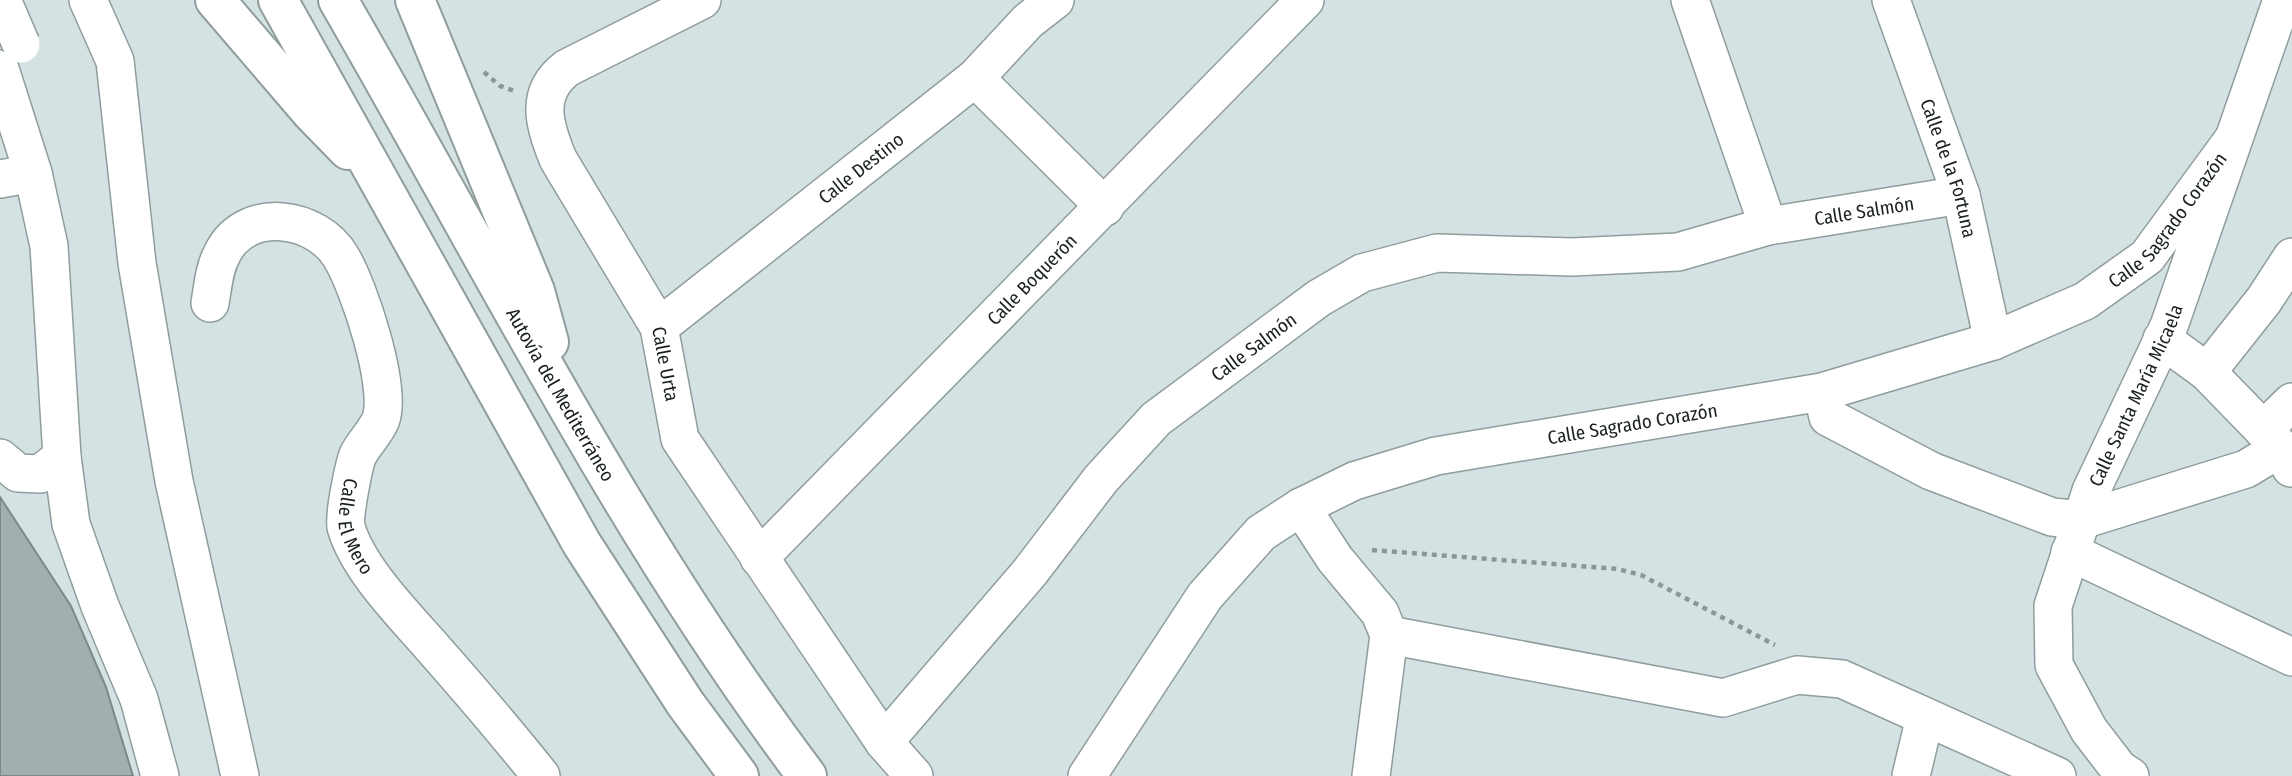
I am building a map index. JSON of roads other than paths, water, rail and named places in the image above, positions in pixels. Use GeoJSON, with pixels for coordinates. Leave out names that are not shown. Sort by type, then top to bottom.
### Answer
{"type":"FeatureCollection","features":[{"type":"Feature","properties":{"kind":"highway"},"geometry":{"type":"LineString","coordinates":[[215,0],[311,112],[385,189]]}},
{"type":"Feature","properties":{"kind":"highway"},"geometry":{"type":"LineString","coordinates":[[278,0],[582,544],[685,703],[739,776]]}},
{"type":"Feature","properties":{"kind":"highway","name":"Autovía del Mediterráneo"},"geometry":{"type":"LineString","coordinates":[[338,0],[555,382],[702,630],[807,776]]}},
{"type":"Feature","properties":{"kind":"highway"},"geometry":{"type":"LineString","coordinates":[[415,0],[535,291],[555,382]]}},
{"type":"Feature","properties":{"kind":"street"},"geometry":{"type":"LineString","coordinates":[[2,0],[16,176],[49,246],[62,457],[71,524],[100,606],[139,699],[160,776]]}},
{"type":"Feature","properties":{"kind":"street"},"geometry":{"type":"LineString","coordinates":[[8,58],[15,0]]}},
{"type":"Feature","properties":{"kind":"street"},"geometry":{"type":"LineString","coordinates":[[89,0],[115,61],[137,264],[174,481],[240,776]]}},
{"type":"Feature","properties":{"kind":"street","name":"Calle Urta"},"geometry":{"type":"LineString","coordinates":[[702,0],[567,68],[551,80],[545,102],[546,130],[558,159],[659,327],[680,439],[884,742],[914,776]]}},
{"type":"Feature","properties":{"kind":"street","name":"Calle Destino"},"geometry":{"type":"LineString","coordinates":[[659,327],[975,78],[1028,21],[1055,0]]}},
{"type":"Feature","properties":{"kind":"street","name":"Calle Boquerón"},"geometry":{"type":"LineString","coordinates":[[759,558],[1305,0]]}},
{"type":"Feature","properties":{"kind":"street"},"geometry":{"type":"LineString","coordinates":[[1690,0],[1768,226]]}},
{"type":"Feature","properties":{"kind":"street","name":"Calle de la Fortuna"},"geometry":{"type":"LineString","coordinates":[[1891,0],[1961,195],[1993,341]]}},
{"type":"Feature","properties":{"kind":"street","name":"Calle Santa María Micaela"},"geometry":{"type":"LineString","coordinates":[[2121,774],[2089,730],[2054,665],[2053,606],[2091,491],[2162,339],[2282,0]]}},
{"type":"Feature","properties":{"kind":"street"},"geometry":{"type":"LineString","coordinates":[[975,78],[1105,207]]}},
{"type":"Feature","properties":{"kind":"street","name":"Calle Sagrado Corazón"},"geometry":{"type":"LineString","coordinates":[[1087,776],[1205,596],[1261,533],[1301,507],[1354,481],[1436,456],[1822,392],[1993,341],[2085,301],[2147,257],[2232,141]]}},
{"type":"Feature","properties":{"kind":"street","name":"Calle Salmón"},"geometry":{"type":"LineString","coordinates":[[884,742],[1030,572],[1101,479],[1156,419],[1319,298],[1362,273],[1437,253],[1572,257],[1678,252],[1768,226],[1961,195]]}},
{"type":"Feature","properties":{"kind":"street","name":"Calle El Mero"},"geometry":{"type":"LineString","coordinates":[[210,303],[215,270],[223,251],[237,234],[256,224],[276,220],[297,223],[316,233],[340,254],[363,303],[379,371],[381,418],[357,457],[345,526],[377,584],[541,776]]}},
{"type":"Feature","properties":{"kind":"street"},"geometry":{"type":"LineString","coordinates":[[2207,372],[2264,300],[2292,257]]}},
{"type":"Feature","properties":{"kind":"street"},"geometry":{"type":"LineString","coordinates":[[2162,339],[2207,372],[2279,450]]}},
{"type":"Feature","properties":{"kind":"street"},"geometry":{"type":"LineString","coordinates":[[1822,392],[1828,417],[1931,471],[2052,516],[2076,536],[2292,657]]}},
{"type":"Feature","properties":{"kind":"street"},"geometry":{"type":"LineString","coordinates":[[2076,536],[2246,469],[2279,450],[2292,402]]}},
{"type":"Feature","properties":{"kind":"street"},"geometry":{"type":"LineString","coordinates":[[0,458],[18,472],[40,474],[62,457]]}},
{"type":"Feature","properties":{"kind":"street"},"geometry":{"type":"LineString","coordinates":[[1301,507],[1335,559],[1380,613],[1389,635],[1371,776]]}},
{"type":"Feature","properties":{"kind":"street"},"geometry":{"type":"LineString","coordinates":[[1389,635],[1724,698],[1797,676],[1842,680],[2057,776]]}},
{"type":"Feature","properties":{"kind":"street"},"geometry":{"type":"LineString","coordinates":[[1911,776],[1925,717]]}}]}
